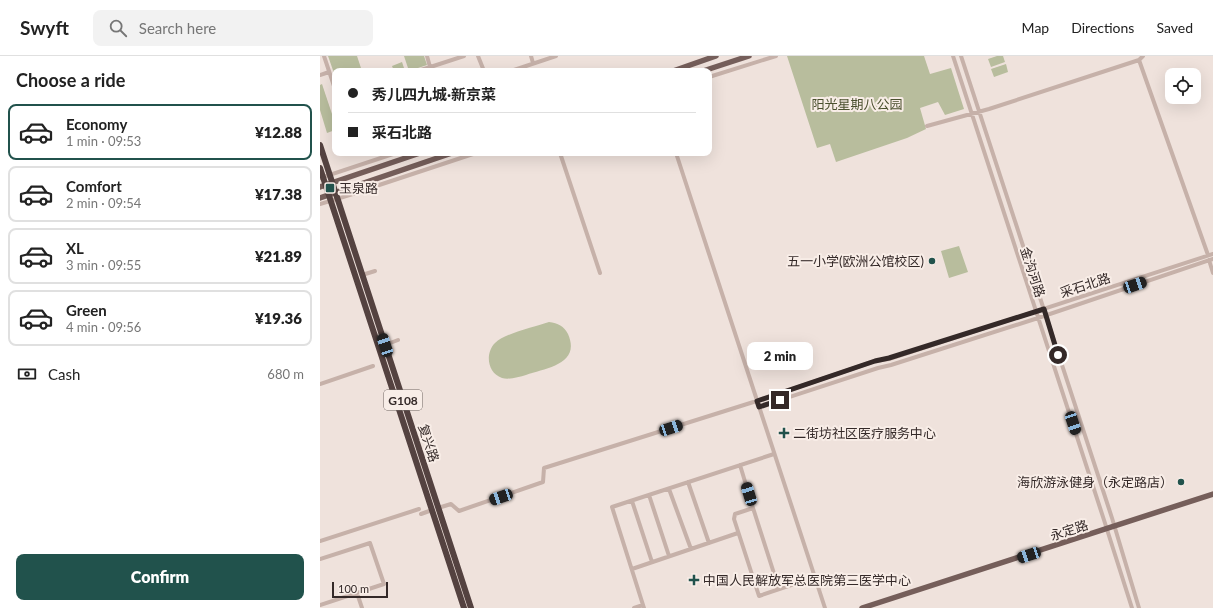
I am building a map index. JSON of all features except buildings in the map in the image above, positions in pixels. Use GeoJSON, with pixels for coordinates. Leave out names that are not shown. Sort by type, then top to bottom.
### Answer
{"type":"FeatureCollection","features":[{"type":"Feature","properties":{"kind":"highway","name":"G108"},"geometry":{"type":"LineString","coordinates":[[320,145],[336,195]]}},
{"type":"Feature","properties":{"kind":"highway","name":"G108"},"geometry":{"type":"LineString","coordinates":[[320,168],[323,186],[330,198]]}},
{"type":"Feature","properties":{"kind":"highway","name":"复兴路"},"geometry":{"type":"LineString","coordinates":[[336,195],[416,439],[464,608]]}},
{"type":"Feature","properties":{"kind":"highway","name":"复兴路"},"geometry":{"type":"LineString","coordinates":[[330,198],[435,509],[471,608]]}},
{"type":"Feature","properties":{"kind":"main road"},"geometry":{"type":"LineString","coordinates":[[681,68],[715,56]]}},
{"type":"Feature","properties":{"kind":"main road"},"geometry":{"type":"LineString","coordinates":[[711,68],[749,56]]}},
{"type":"Feature","properties":{"kind":"main road"},"geometry":{"type":"LineString","coordinates":[[323,186],[411,156]]}},
{"type":"Feature","properties":{"kind":"main road"},"geometry":{"type":"LineString","coordinates":[[320,198],[330,198],[346,189],[443,156]]}},
{"type":"Feature","properties":{"kind":"main road","name":"永定路"},"geometry":{"type":"LineString","coordinates":[[862,608],[1213,494]]}},
{"type":"Feature","properties":{"kind":"street"},"geometry":{"type":"LineString","coordinates":[[324,56],[332,80]]}},
{"type":"Feature","properties":{"kind":"street"},"geometry":{"type":"LineString","coordinates":[[427,56],[430,67],[464,56]]}},
{"type":"Feature","properties":{"kind":"street"},"geometry":{"type":"LineString","coordinates":[[478,56],[483,68]]}},
{"type":"Feature","properties":{"kind":"street"},"geometry":{"type":"LineString","coordinates":[[530,56],[533,63]]}},
{"type":"Feature","properties":{"kind":"street"},"geometry":{"type":"LineString","coordinates":[[519,68],[556,56]]}},
{"type":"Feature","properties":{"kind":"street"},"geometry":{"type":"LineString","coordinates":[[712,76],[776,56]]}},
{"type":"Feature","properties":{"kind":"street","name":"金沟河路"},"geometry":{"type":"LineString","coordinates":[[953,56],[1132,608]]}},
{"type":"Feature","properties":{"kind":"street","name":"金沟河路"},"geometry":{"type":"LineString","coordinates":[[961,56],[978,112],[1046,315],[1139,608]]}},
{"type":"Feature","properties":{"kind":"street"},"geometry":{"type":"LineString","coordinates":[[927,126],[978,112],[1141,58],[1208,255]]}},
{"type":"Feature","properties":{"kind":"street"},"geometry":{"type":"LineString","coordinates":[[320,75],[329,72]]}},
{"type":"Feature","properties":{"kind":"street"},"geometry":{"type":"LineString","coordinates":[[321,178],[387,156]]}},
{"type":"Feature","properties":{"kind":"street"},"geometry":{"type":"LineString","coordinates":[[336,195],[358,192],[467,156]]}},
{"type":"Feature","properties":{"kind":"street"},"geometry":{"type":"LineString","coordinates":[[561,156],[600,273]]}},
{"type":"Feature","properties":{"kind":"street"},"geometry":{"type":"LineString","coordinates":[[677,156],[825,608]]}},
{"type":"Feature","properties":{"kind":"street"},"geometry":{"type":"LineString","coordinates":[[346,189],[358,192]]}},
{"type":"Feature","properties":{"kind":"street"},"geometry":{"type":"LineString","coordinates":[[320,204],[330,198]]}},
{"type":"Feature","properties":{"kind":"street","name":"采石北路"},"geometry":{"type":"LineString","coordinates":[[435,509],[451,504],[459,511],[543,482],[544,468],[757,401],[875,361],[889,358],[1036,312],[1213,254]]}},
{"type":"Feature","properties":{"kind":"street"},"geometry":{"type":"LineString","coordinates":[[1211,260],[1213,273]]}},
{"type":"Feature","properties":{"kind":"street","name":"采石北路"},"geometry":{"type":"LineString","coordinates":[[759,407],[870,370],[1038,318],[1211,260]]}},
{"type":"Feature","properties":{"kind":"street"},"geometry":{"type":"LineString","coordinates":[[362,275],[374,271]]}},
{"type":"Feature","properties":{"kind":"street"},"geometry":{"type":"LineString","coordinates":[[385,345],[398,340]]}},
{"type":"Feature","properties":{"kind":"street"},"geometry":{"type":"LineString","coordinates":[[320,384],[373,366]]}},
{"type":"Feature","properties":{"kind":"street"},"geometry":{"type":"LineString","coordinates":[[416,439],[428,434]]}},
{"type":"Feature","properties":{"kind":"street"},"geometry":{"type":"LineString","coordinates":[[634,608],[644,606],[612,507],[774,454]]}},
{"type":"Feature","properties":{"kind":"street"},"geometry":{"type":"LineString","coordinates":[[740,465],[780,589]]}},
{"type":"Feature","properties":{"kind":"street"},"geometry":{"type":"LineString","coordinates":[[688,482],[709,543]]}},
{"type":"Feature","properties":{"kind":"street"},"geometry":{"type":"LineString","coordinates":[[669,488],[691,549]]}},
{"type":"Feature","properties":{"kind":"street"},"geometry":{"type":"LineString","coordinates":[[649,495],[669,556]]}},
{"type":"Feature","properties":{"kind":"street"},"geometry":{"type":"LineString","coordinates":[[632,501],[652,562]]}},
{"type":"Feature","properties":{"kind":"street"},"geometry":{"type":"LineString","coordinates":[[753,508],[735,514],[734,519],[759,596],[815,577]]}},
{"type":"Feature","properties":{"kind":"street"},"geometry":{"type":"LineString","coordinates":[[320,542],[419,509]]}},
{"type":"Feature","properties":{"kind":"street"},"geometry":{"type":"LineString","coordinates":[[421,514],[435,509]]}},
{"type":"Feature","properties":{"kind":"street"},"geometry":{"type":"LineString","coordinates":[[632,569],[738,533]]}},
{"type":"Feature","properties":{"kind":"street"},"geometry":{"type":"LineString","coordinates":[[320,559],[370,542],[384,584],[322,606]]}},
{"type":"Feature","properties":{"kind":"street"},"geometry":{"type":"LineString","coordinates":[[357,593],[362,608]]}},
{"type":"Feature","properties":{"kind":"green space"},"geometry":{"type":"Polygon","coordinates":[[[328,56],[357,56],[361,68],[332,68],[328,56]]]}},
{"type":"Feature","properties":{"kind":"green space"},"geometry":{"type":"Polygon","coordinates":[[[404,56],[424,56],[427,65],[418,68],[408,68],[404,56]]]}},
{"type":"Feature","properties":{"kind":"green space","name":"阳光星期八公园"},"geometry":{"type":"Polygon","coordinates":[[[787,56],[924,56],[930,74],[951,68],[964,109],[945,115],[938,102],[920,108],[926,129],[907,138],[836,162],[830,144],[817,148],[787,56]]]}},
{"type":"Feature","properties":{"kind":"green space"},"geometry":{"type":"Polygon","coordinates":[[[1003,56],[1005,62],[991,67],[988,59],[1003,56]]]}},
{"type":"Feature","properties":{"kind":"green space"},"geometry":{"type":"Polygon","coordinates":[[[402,62],[404,68],[393,68],[392,66],[402,62]]]}},
{"type":"Feature","properties":{"kind":"green space"},"geometry":{"type":"Polygon","coordinates":[[[1006,64],[1008,72],[994,77],[991,69],[1006,64]]]}},
{"type":"Feature","properties":{"kind":"green space"},"geometry":{"type":"Polygon","coordinates":[[[322,84],[332,114],[332,131],[327,133],[320,110],[320,85],[322,84]]]}},
{"type":"Feature","properties":{"kind":"green space"},"geometry":{"type":"Polygon","coordinates":[[[959,246],[968,272],[949,278],[941,251],[959,246]]]}},
{"type":"Feature","properties":{"kind":"green space"},"geometry":{"type":"Polygon","coordinates":[[[549,322],[560,325],[568,334],[571,344],[570,352],[566,358],[552,367],[514,378],[502,378],[493,372],[489,362],[489,357],[495,343],[513,333],[549,322]]]}},
{"type":"Feature","properties":{"kind":"place","name":"玉泉路"},"geometry":{"type":"Point","coordinates":[330,188]}},
{"type":"Feature","properties":{"kind":"place","name":"五一小学(欧洲公馆校区)"},"geometry":{"type":"Point","coordinates":[932,261]}},
{"type":"Feature","properties":{"kind":"place","name":"二街坊社区医疗服务中心"},"geometry":{"type":"Point","coordinates":[784,433]}},
{"type":"Feature","properties":{"kind":"place","name":"海欣游泳健身（永定路店）"},"geometry":{"type":"Point","coordinates":[1181,482]}},
{"type":"Feature","properties":{"kind":"place","name":"中国人民解放军总医院第三医学中心"},"geometry":{"type":"Point","coordinates":[694,580]}},
{"type":"Feature","properties":{"kind":"route"},"geometry":{"type":"LineString","coordinates":[[780,400],[759,407],[757,401],[875,361],[889,358],[1044,309],[1058,355]]}}]}
